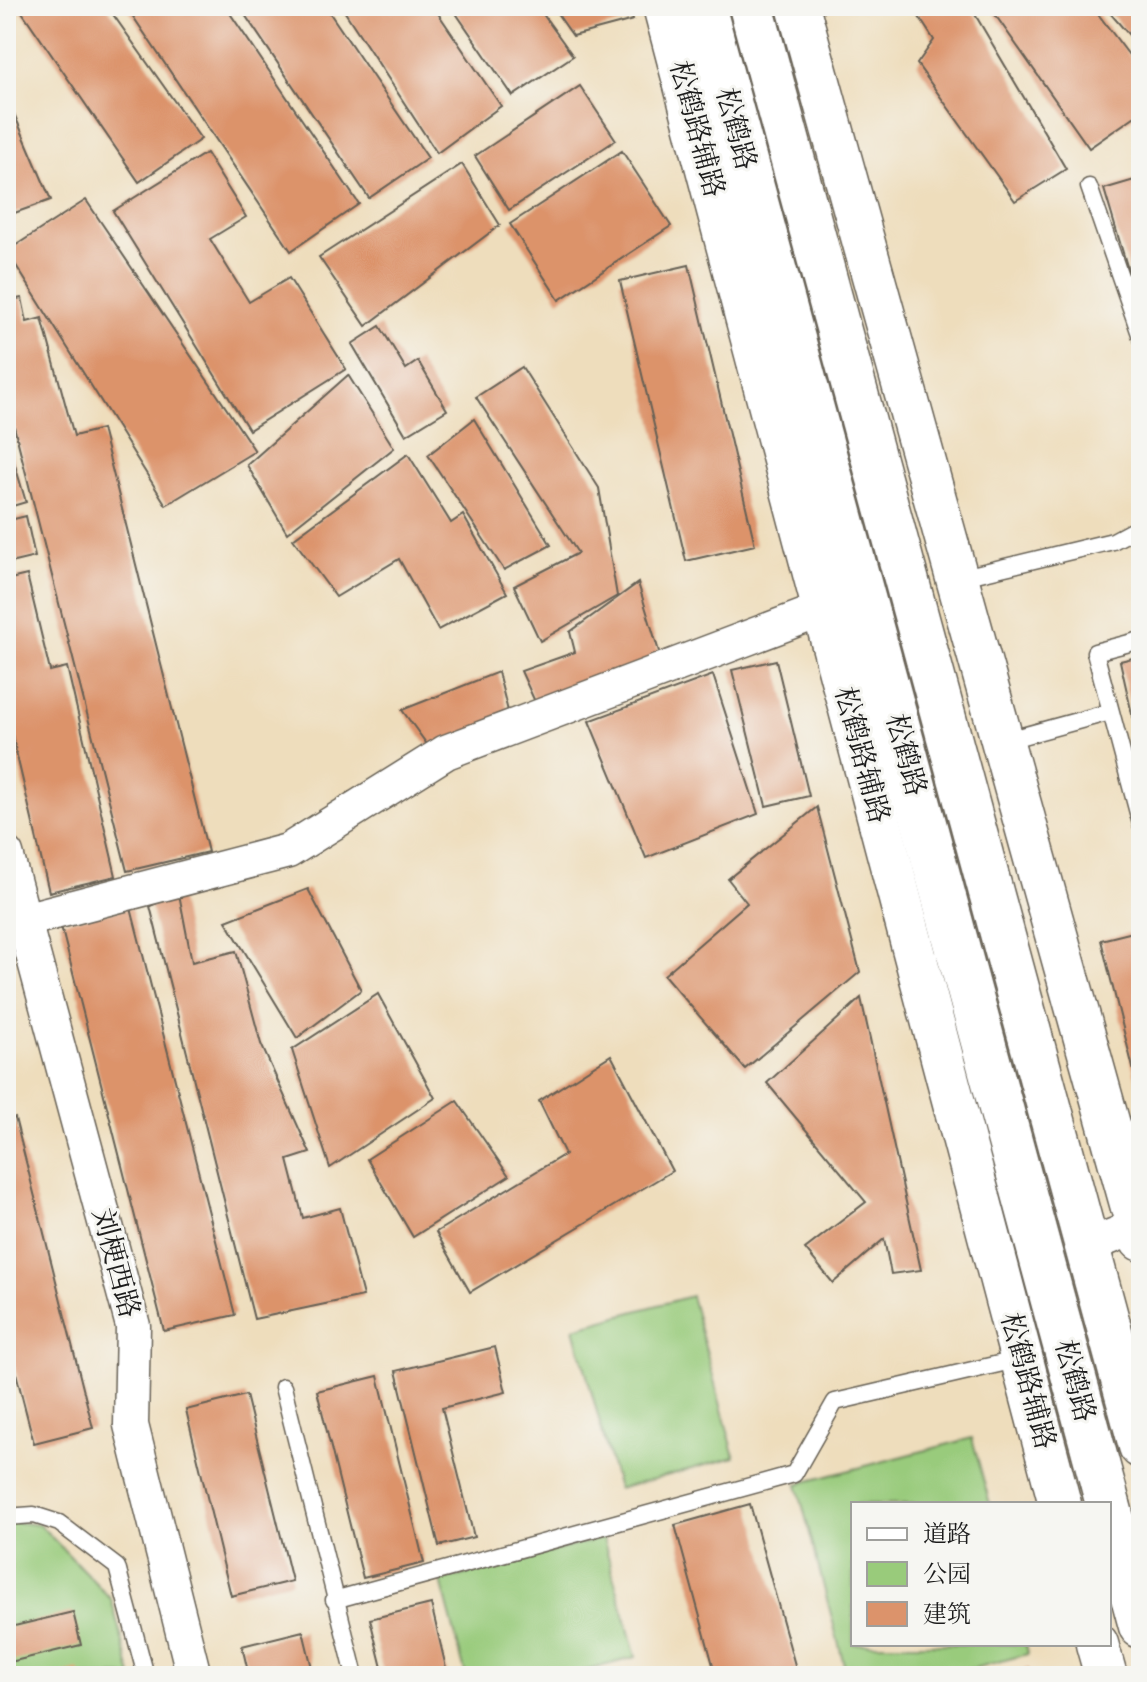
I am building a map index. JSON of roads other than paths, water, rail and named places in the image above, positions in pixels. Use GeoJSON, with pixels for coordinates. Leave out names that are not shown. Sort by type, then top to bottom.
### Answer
{"type":"FeatureCollection","features":[{"type":"Feature","properties":{"kind":"main road","name":"松鹤路"},"geometry":{"type":"LineString","coordinates":[[703,6],[785,385],[844,604],[1012,1148],[1107,1502]]}},
{"type":"Feature","properties":{"kind":"main road","name":"松鹤路"},"geometry":{"type":"LineString","coordinates":[[751,6],[1141,1446]]}},
{"type":"Feature","properties":{"kind":"main road","name":"松鹤路"},"geometry":{"type":"LineString","coordinates":[[1111,1517],[1141,1626]]}},
{"type":"Feature","properties":{"kind":"street","name":"松鹤路辅路"},"geometry":{"type":"LineString","coordinates":[[664,6],[785,385]]}},
{"type":"Feature","properties":{"kind":"street"},"geometry":{"type":"LineString","coordinates":[[798,6],[1140,1230],[1087,1246]]}},
{"type":"Feature","properties":{"kind":"street"},"geometry":{"type":"LineString","coordinates":[[851,375],[897,360]]}},
{"type":"Feature","properties":{"kind":"street"},"geometry":{"type":"LineString","coordinates":[[911,591],[957,578]]}},
{"type":"Feature","properties":{"kind":"street","name":"松鹤路辅路"},"geometry":{"type":"LineString","coordinates":[[844,604],[969,1158],[1059,1502]]}},
{"type":"Feature","properties":{"kind":"street"},"geometry":{"type":"LineString","coordinates":[[24,920],[288,851],[446,752],[844,604]]}},
{"type":"Feature","properties":{"kind":"street","name":"刘梗西路"},"geometry":{"type":"LineString","coordinates":[[6,854],[133,1326],[131,1425],[194,1676]]}},
{"type":"Feature","properties":{"kind":"street"},"geometry":{"type":"LineString","coordinates":[[969,1158],[1012,1148]]}},
{"type":"Feature","properties":{"kind":"street"},"geometry":{"type":"LineString","coordinates":[[1098,1646],[1106,1676]]}},
{"type":"Feature","properties":{"kind":"lane"},"geometry":{"type":"LineString","coordinates":[[1089,187],[1141,337]]}},
{"type":"Feature","properties":{"kind":"lane"},"geometry":{"type":"LineString","coordinates":[[957,578],[1113,541],[1141,526]]}},
{"type":"Feature","properties":{"kind":"lane"},"geometry":{"type":"LineString","coordinates":[[1141,640],[1095,652],[1141,824]]}},
{"type":"Feature","properties":{"kind":"lane"},"geometry":{"type":"LineString","coordinates":[[1003,741],[1110,712]]}},
{"type":"Feature","properties":{"kind":"lane"},"geometry":{"type":"LineString","coordinates":[[334,1600],[794,1474],[835,1402],[1022,1359]]}},
{"type":"Feature","properties":{"kind":"lane"},"geometry":{"type":"LineString","coordinates":[[283,1387],[355,1676]]}},
{"type":"Feature","properties":{"kind":"lane"},"geometry":{"type":"LineString","coordinates":[[6,1517],[34,1515],[59,1523],[117,1567],[146,1676]]}}]}
